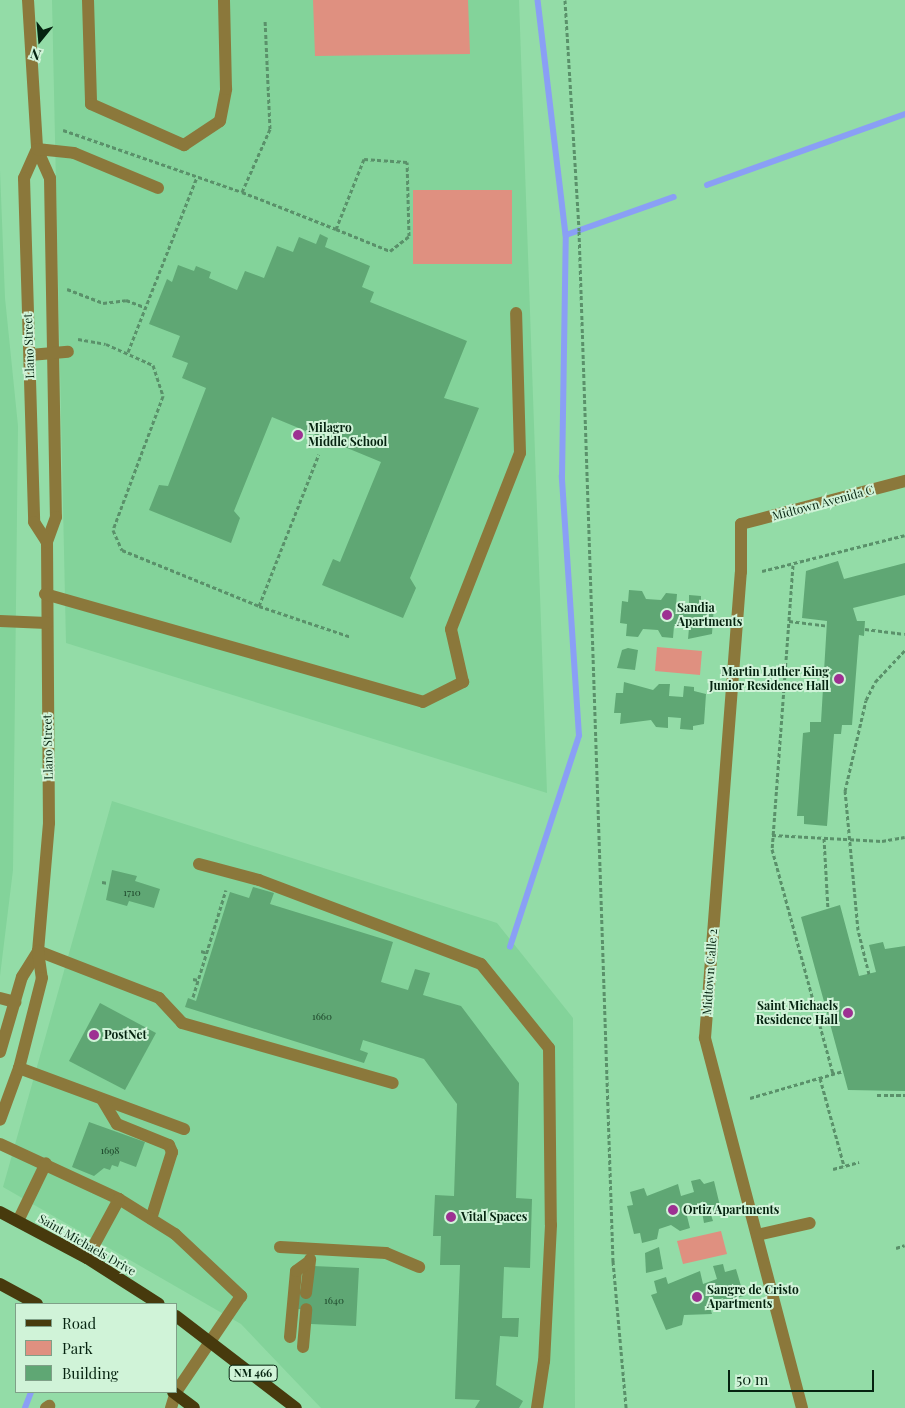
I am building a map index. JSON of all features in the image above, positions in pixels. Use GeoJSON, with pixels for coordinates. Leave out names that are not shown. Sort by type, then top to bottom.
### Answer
{"type":"FeatureCollection","features":[{"type":"Feature","properties":{"kind":"main road","name":"Saint Michaels Drive"},"geometry":{"type":"LineString","coordinates":[[0,1212],[87,1258],[157,1303]]}},
{"type":"Feature","properties":{"kind":"main road"},"geometry":{"type":"LineString","coordinates":[[0,1284],[35,1303]]}},
{"type":"Feature","properties":{"kind":"main road","name":"NM 466"},"geometry":{"type":"LineString","coordinates":[[178,1317],[210,1338],[296,1408]]}},
{"type":"Feature","properties":{"kind":"main road"},"geometry":{"type":"LineString","coordinates":[[176,1393],[194,1408]]}},
{"type":"Feature","properties":{"kind":"street","name":"Llano Street"},"geometry":{"type":"LineString","coordinates":[[0,1120],[19,1068],[42,978],[38,952],[49,823],[45,594],[47,542],[56,517],[50,178],[37,149],[28,0]]}},
{"type":"Feature","properties":{"kind":"street"},"geometry":{"type":"LineString","coordinates":[[88,0],[91,104],[184,145],[220,121],[226,89],[224,0]]}},
{"type":"Feature","properties":{"kind":"street","name":"Llano Street"},"geometry":{"type":"LineString","coordinates":[[37,149],[24,178],[34,522],[47,542]]}},
{"type":"Feature","properties":{"kind":"street"},"geometry":{"type":"LineString","coordinates":[[37,149],[74,153],[158,188]]}},
{"type":"Feature","properties":{"kind":"street"},"geometry":{"type":"LineString","coordinates":[[45,594],[423,702],[463,682],[451,629],[520,453],[516,313]]}},
{"type":"Feature","properties":{"kind":"street"},"geometry":{"type":"LineString","coordinates":[[30,355],[68,352]]}},
{"type":"Feature","properties":{"kind":"street","name":"Midtown Avenida C"},"geometry":{"type":"LineString","coordinates":[[740,524],[905,481]]}},
{"type":"Feature","properties":{"kind":"street","name":"Midtown Calle 2"},"geometry":{"type":"LineString","coordinates":[[740,524],[741,572],[705,1038],[802,1408]]}},
{"type":"Feature","properties":{"kind":"street"},"geometry":{"type":"LineString","coordinates":[[0,621],[47,623]]}},
{"type":"Feature","properties":{"kind":"street"},"geometry":{"type":"LineString","coordinates":[[199,864],[259,880],[481,964],[548,1048],[551,1225],[544,1362],[537,1408]]}},
{"type":"Feature","properties":{"kind":"street","name":"Llano Street"},"geometry":{"type":"LineString","coordinates":[[0,1052],[22,977],[38,952]]}},
{"type":"Feature","properties":{"kind":"street"},"geometry":{"type":"LineString","coordinates":[[38,952],[159,998],[182,1023],[393,1083]]}},
{"type":"Feature","properties":{"kind":"street"},"geometry":{"type":"LineString","coordinates":[[0,998],[15,1002]]}},
{"type":"Feature","properties":{"kind":"street"},"geometry":{"type":"LineString","coordinates":[[19,1068],[184,1129]]}},
{"type":"Feature","properties":{"kind":"street"},"geometry":{"type":"LineString","coordinates":[[103,1100],[117,1124],[169,1145],[172,1152],[151,1219]]}},
{"type":"Feature","properties":{"kind":"street"},"geometry":{"type":"LineString","coordinates":[[0,1144],[46,1163],[119,1199],[175,1234],[241,1296],[210,1338],[178,1387]]}},
{"type":"Feature","properties":{"kind":"street"},"geometry":{"type":"LineString","coordinates":[[18,1221],[46,1163]]}},
{"type":"Feature","properties":{"kind":"street"},"geometry":{"type":"LineString","coordinates":[[87,1258],[119,1199]]}},
{"type":"Feature","properties":{"kind":"street"},"geometry":{"type":"LineString","coordinates":[[757,1235],[810,1223]]}},
{"type":"Feature","properties":{"kind":"street"},"geometry":{"type":"LineString","coordinates":[[280,1247],[386,1253],[419,1267]]}},
{"type":"Feature","properties":{"kind":"street"},"geometry":{"type":"LineString","coordinates":[[290,1336],[296,1271],[307,1263],[316,1249]]}},
{"type":"Feature","properties":{"kind":"street"},"geometry":{"type":"LineString","coordinates":[[306,1293],[307,1263]]}},
{"type":"Feature","properties":{"kind":"street"},"geometry":{"type":"LineString","coordinates":[[303,1348],[306,1309]]}},
{"type":"Feature","properties":{"kind":"street"},"geometry":{"type":"LineString","coordinates":[[171,1408],[175,1393]]}},
{"type":"Feature","properties":{"kind":"path"},"geometry":{"type":"LineString","coordinates":[[565,0],[579,230],[613,1261],[626,1408]]}},
{"type":"Feature","properties":{"kind":"path"},"geometry":{"type":"LineString","coordinates":[[242,192],[270,129],[265,19]]}},
{"type":"Feature","properties":{"kind":"path"},"geometry":{"type":"LineString","coordinates":[[63,130],[242,192],[390,251],[409,236],[407,162],[364,159],[336,229]]}},
{"type":"Feature","properties":{"kind":"path"},"geometry":{"type":"LineString","coordinates":[[128,352],[147,308],[197,177]]}},
{"type":"Feature","properties":{"kind":"path"},"geometry":{"type":"LineString","coordinates":[[64,288],[103,303],[114,305],[126,300],[147,308]]}},
{"type":"Feature","properties":{"kind":"path"},"geometry":{"type":"LineString","coordinates":[[68,339],[106,344],[128,352],[153,366],[163,396],[113,530],[122,550],[259,606],[350,637]]}},
{"type":"Feature","properties":{"kind":"path"},"geometry":{"type":"LineString","coordinates":[[259,606],[319,454]]}},
{"type":"Feature","properties":{"kind":"path"},"geometry":{"type":"LineString","coordinates":[[762,572],[905,535]]}},
{"type":"Feature","properties":{"kind":"path"},"geometry":{"type":"LineString","coordinates":[[793,565],[772,849],[833,1074]]}},
{"type":"Feature","properties":{"kind":"path"},"geometry":{"type":"LineString","coordinates":[[788,621],[827,626]]}},
{"type":"Feature","properties":{"kind":"path"},"geometry":{"type":"LineString","coordinates":[[865,629],[905,634]]}},
{"type":"Feature","properties":{"kind":"path"},"geometry":{"type":"LineString","coordinates":[[870,974],[858,930],[852,840],[845,791],[866,700],[875,682],[905,650]]}},
{"type":"Feature","properties":{"kind":"path"},"geometry":{"type":"LineString","coordinates":[[772,835],[852,840],[905,837]]}},
{"type":"Feature","properties":{"kind":"path"},"geometry":{"type":"LineString","coordinates":[[824,838],[828,909]]}},
{"type":"Feature","properties":{"kind":"path"},"geometry":{"type":"LineString","coordinates":[[102,882],[108,883]]}},
{"type":"Feature","properties":{"kind":"path"},"geometry":{"type":"LineString","coordinates":[[193,997],[226,890]]}},
{"type":"Feature","properties":{"kind":"path"},"geometry":{"type":"LineString","coordinates":[[207,932],[213,934]]}},
{"type":"Feature","properties":{"kind":"path"},"geometry":{"type":"LineString","coordinates":[[201,951],[207,954]]}},
{"type":"Feature","properties":{"kind":"path"},"geometry":{"type":"LineString","coordinates":[[193,979],[198,980]]}},
{"type":"Feature","properties":{"kind":"path"},"geometry":{"type":"LineString","coordinates":[[750,1098],[843,1071]]}},
{"type":"Feature","properties":{"kind":"path"},"geometry":{"type":"LineString","coordinates":[[820,1078],[844,1166]]}},
{"type":"Feature","properties":{"kind":"path"},"geometry":{"type":"LineString","coordinates":[[877,1095],[905,1095]]}},
{"type":"Feature","properties":{"kind":"path"},"geometry":{"type":"LineString","coordinates":[[833,1169],[859,1162]]}},
{"type":"Feature","properties":{"kind":"path"},"geometry":{"type":"LineString","coordinates":[[896,1248],[905,1245]]}},
{"type":"Feature","properties":{"kind":"shaded area","name":"Milagro Middle School"},"geometry":{"type":"Polygon","coordinates":[[[52,0],[519,0],[547,793],[66,643],[52,0]]]}},
{"type":"Feature","properties":{"kind":"shaded area"},"geometry":{"type":"Polygon","coordinates":[[[0,170],[5,298],[18,426],[13,870],[0,976],[0,170]]]}},
{"type":"Feature","properties":{"kind":"shaded area"},"geometry":{"type":"Polygon","coordinates":[[[112,801],[497,923],[573,1018],[575,1408],[321,1408],[241,1324],[3,1187],[112,801]]]}},
{"type":"Feature","properties":{"kind":"green space"},"geometry":{"type":"Polygon","coordinates":[[[313,0],[468,0],[470,54],[315,56],[313,0]]]}},
{"type":"Feature","properties":{"kind":"green space"},"geometry":{"type":"Polygon","coordinates":[[[413,190],[512,190],[512,264],[413,264],[413,190]]]}},
{"type":"Feature","properties":{"kind":"green space"},"geometry":{"type":"Polygon","coordinates":[[[657,647],[702,651],[700,675],[655,671],[657,647]]]}},
{"type":"Feature","properties":{"kind":"green space"},"geometry":{"type":"Polygon","coordinates":[[[721,1231],[727,1254],[683,1264],[677,1241],[721,1231]]]}},
{"type":"Feature","properties":{"kind":"building"},"geometry":{"type":"Polygon","coordinates":[[[320,234],[328,238],[325,247],[370,266],[362,287],[374,292],[370,302],[467,341],[444,398],[479,408],[410,578],[416,588],[403,618],[322,585],[333,559],[340,562],[381,462],[272,417],[234,511],[240,518],[231,543],[149,510],[159,485],[168,486],[206,388],[182,378],[188,363],[172,357],[180,336],[149,324],[167,279],[172,282],[178,265],[194,271],[196,266],[211,272],[209,278],[237,290],[245,271],[264,278],[277,246],[293,252],[299,237],[316,244],[320,234]]]}},
{"type":"Feature","properties":{"kind":"building","name":"Martin Luther King Junior Residence Hall"},"geometry":{"type":"Polygon","coordinates":[[[838,561],[844,579],[905,563],[905,595],[853,608],[857,621],[865,621],[864,636],[859,635],[852,725],[842,725],[841,734],[834,734],[827,826],[804,824],[804,816],[797,816],[803,733],[810,732],[810,722],[821,722],[827,621],[802,618],[806,571],[838,561]]]}},
{"type":"Feature","properties":{"kind":"building","name":"Sandia Apartments"},"geometry":{"type":"Polygon","coordinates":[[[629,590],[642,591],[646,599],[661,600],[666,593],[677,594],[676,606],[689,607],[689,595],[701,596],[701,600],[714,604],[712,634],[688,639],[689,628],[674,626],[673,638],[662,637],[658,630],[643,629],[638,637],[626,636],[627,624],[620,623],[622,601],[628,602],[629,590]]]}},
{"type":"Feature","properties":{"kind":"building"},"geometry":{"type":"Polygon","coordinates":[[[628,648],[638,650],[635,670],[617,668],[622,650],[628,648]]]}},
{"type":"Feature","properties":{"kind":"building"},"geometry":{"type":"Polygon","coordinates":[[[624,682],[653,690],[659,684],[670,684],[669,696],[683,697],[684,686],[694,687],[694,691],[706,694],[704,724],[693,726],[693,730],[680,729],[681,718],[668,717],[668,728],[656,727],[651,720],[620,724],[621,713],[614,713],[616,693],[623,693],[624,682]]]}},
{"type":"Feature","properties":{"kind":"building"},"geometry":{"type":"Polygon","coordinates":[[[112,870],[137,876],[135,881],[160,889],[154,908],[129,901],[127,906],[106,900],[112,870]]]}},
{"type":"Feature","properties":{"kind":"building"},"geometry":{"type":"Polygon","coordinates":[[[253,887],[274,893],[270,904],[393,942],[381,982],[408,990],[415,969],[430,973],[423,995],[461,1006],[519,1083],[516,1198],[532,1199],[530,1268],[504,1267],[502,1318],[519,1318],[518,1337],[500,1336],[496,1385],[523,1401],[519,1408],[475,1408],[480,1400],[455,1399],[460,1265],[440,1265],[441,1236],[433,1236],[435,1195],[454,1196],[457,1104],[424,1059],[363,1040],[360,1050],[368,1053],[364,1063],[185,1007],[188,998],[196,1001],[230,892],[249,898],[253,887]]]}},
{"type":"Feature","properties":{"kind":"building","name":"Saint Michaels Residence Hall"},"geometry":{"type":"Polygon","coordinates":[[[840,905],[859,976],[876,972],[869,945],[883,942],[885,949],[905,946],[905,1091],[848,1090],[801,917],[840,905]]]}},
{"type":"Feature","properties":{"kind":"building"},"geometry":{"type":"Polygon","coordinates":[[[100,1003],[156,1033],[125,1090],[69,1061],[100,1003]]]}},
{"type":"Feature","properties":{"kind":"building"},"geometry":{"type":"Polygon","coordinates":[[[89,1122],[145,1142],[136,1167],[120,1161],[118,1167],[112,1165],[110,1170],[104,1168],[94,1176],[72,1167],[89,1122]]]}},
{"type":"Feature","properties":{"kind":"building","name":"Ortiz Apartments"},"geometry":{"type":"Polygon","coordinates":[[[700,1179],[704,1184],[714,1181],[721,1210],[711,1215],[713,1221],[704,1223],[702,1212],[687,1216],[690,1228],[680,1231],[671,1225],[659,1229],[657,1239],[642,1243],[640,1233],[634,1234],[627,1206],[633,1205],[630,1192],[644,1188],[647,1196],[678,1184],[681,1196],[694,1192],[691,1181],[700,1179]]]}},
{"type":"Feature","properties":{"kind":"building"},"geometry":{"type":"Polygon","coordinates":[[[659,1247],[663,1269],[646,1273],[645,1253],[659,1247]]]}},
{"type":"Feature","properties":{"kind":"building","name":"Sangre de Cristo Apartments"},"geometry":{"type":"Polygon","coordinates":[[[723,1264],[725,1272],[736,1269],[744,1296],[737,1298],[735,1308],[727,1310],[723,1298],[709,1303],[712,1314],[684,1315],[682,1325],[666,1330],[651,1295],[657,1293],[654,1281],[666,1277],[668,1284],[700,1271],[703,1284],[717,1279],[713,1266],[723,1264]]]}},
{"type":"Feature","properties":{"kind":"building"},"geometry":{"type":"Polygon","coordinates":[[[313,1266],[359,1268],[356,1326],[311,1324],[311,1310],[298,1309],[299,1292],[313,1266]]]}},
{"type":"Feature","properties":{"kind":"waterway"},"geometry":{"type":"LineString","coordinates":[[538,0],[566,235]]}},
{"type":"Feature","properties":{"kind":"waterway"},"geometry":{"type":"LineString","coordinates":[[707,185],[905,114]]}},
{"type":"Feature","properties":{"kind":"waterway"},"geometry":{"type":"LineString","coordinates":[[510,947],[579,736],[562,477],[566,235],[674,197]]}},
{"type":"Feature","properties":{"kind":"waterway"},"geometry":{"type":"LineString","coordinates":[[25,1408],[31,1393]]}},
{"type":"Feature","properties":{"kind":"place","name":"Milagro Middle School"},"geometry":{"type":"Point","coordinates":[298,435]}},
{"type":"Feature","properties":{"kind":"place","name":"Sandia Apartments"},"geometry":{"type":"Point","coordinates":[667,615]}},
{"type":"Feature","properties":{"kind":"place","name":"Martin Luther King Junior Residence Hall"},"geometry":{"type":"Point","coordinates":[839,679]}},
{"type":"Feature","properties":{"kind":"place","name":"Saint Michaels Residence Hall"},"geometry":{"type":"Point","coordinates":[848,1013]}},
{"type":"Feature","properties":{"kind":"place","name":"PostNet"},"geometry":{"type":"Point","coordinates":[94,1035]}},
{"type":"Feature","properties":{"kind":"place","name":"Ortiz Apartments"},"geometry":{"type":"Point","coordinates":[673,1210]}},
{"type":"Feature","properties":{"kind":"place","name":"Vital Spaces"},"geometry":{"type":"Point","coordinates":[451,1217]}},
{"type":"Feature","properties":{"kind":"place","name":"Sangre de Cristo Apartments"},"geometry":{"type":"Point","coordinates":[697,1297]}}]}
